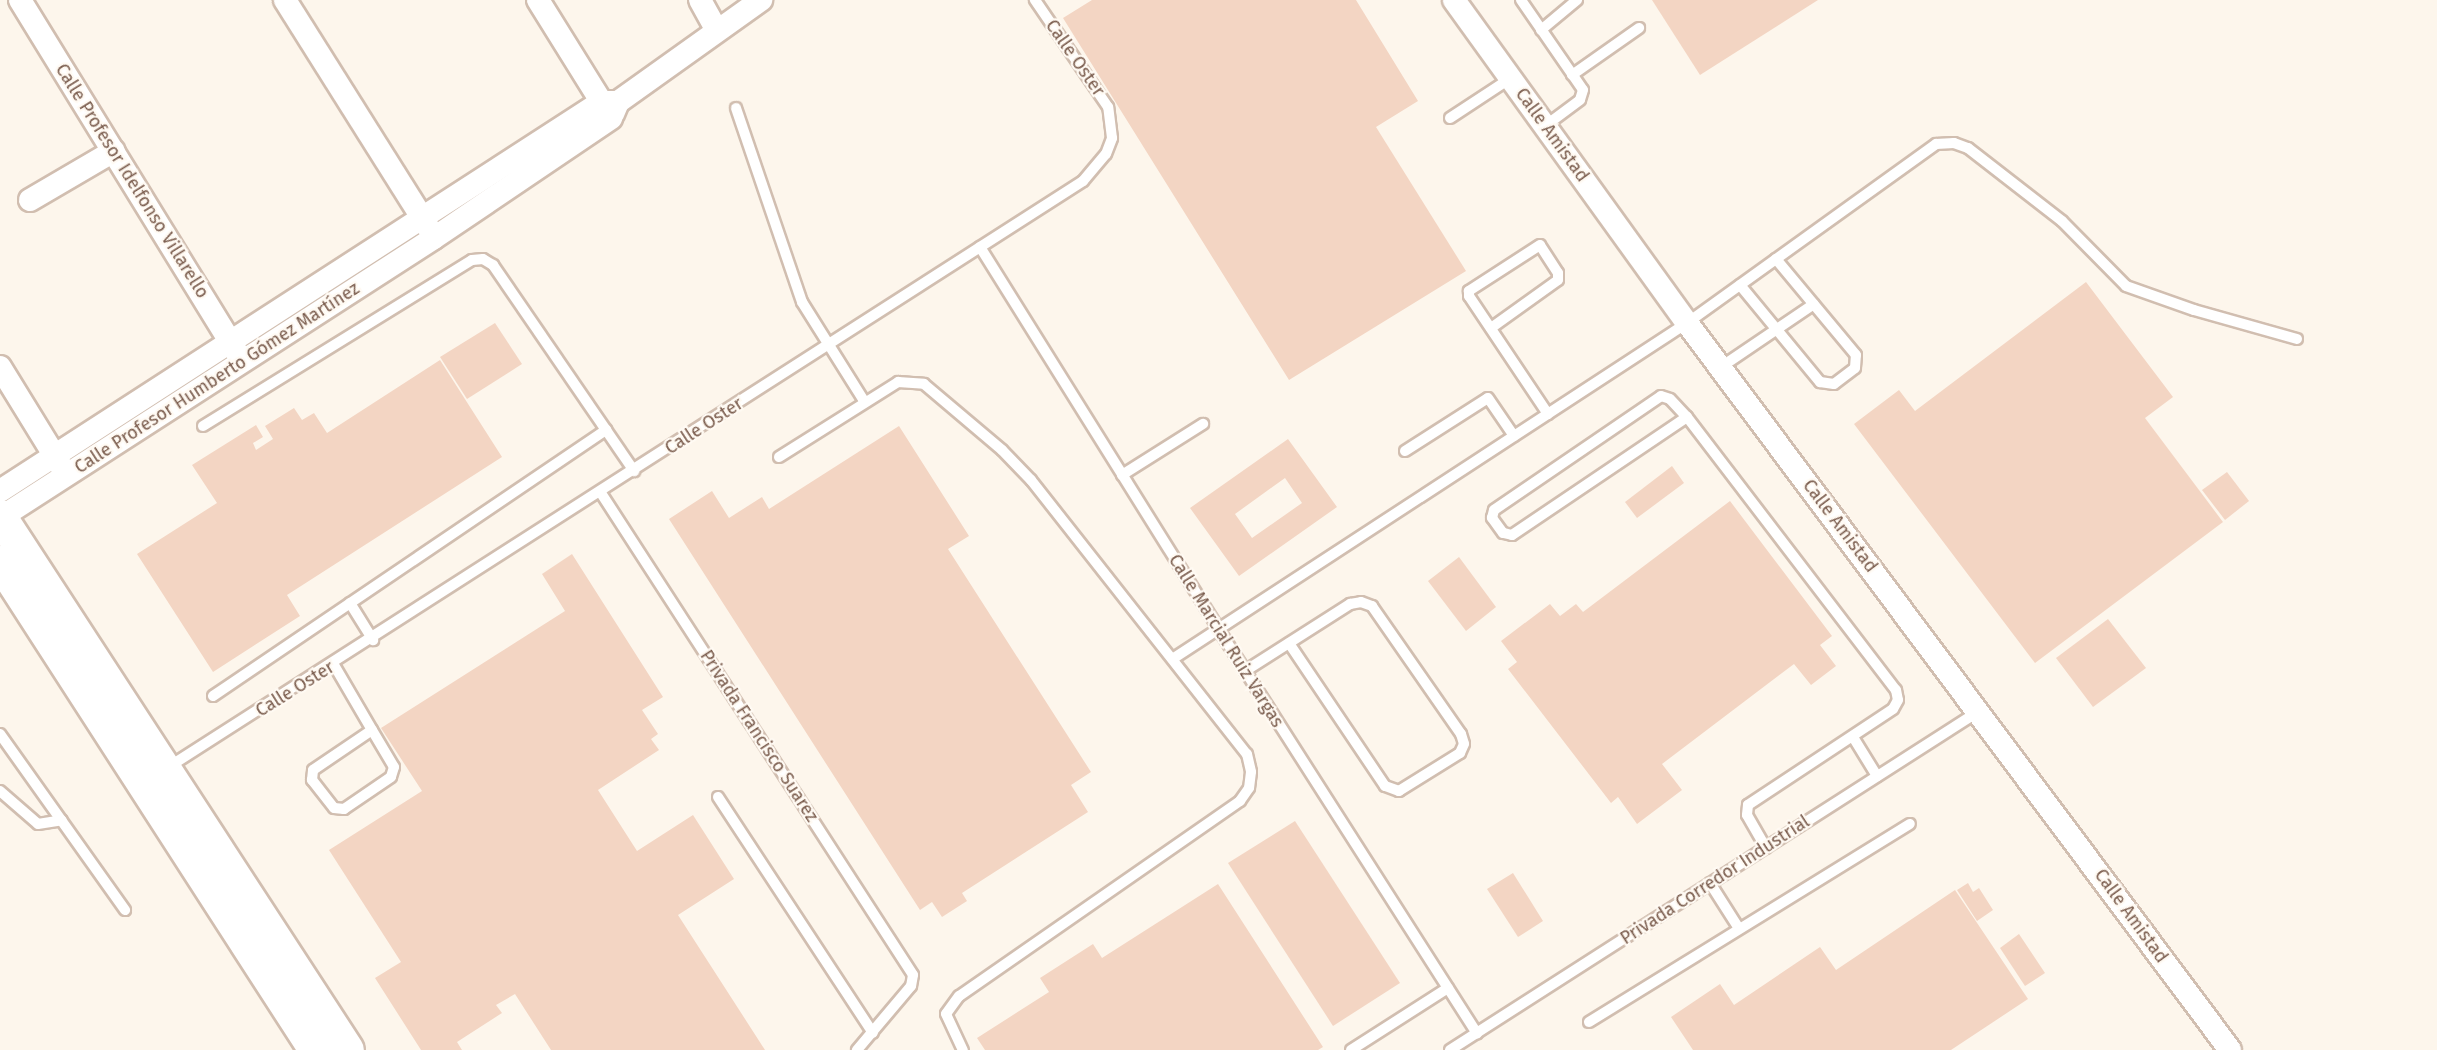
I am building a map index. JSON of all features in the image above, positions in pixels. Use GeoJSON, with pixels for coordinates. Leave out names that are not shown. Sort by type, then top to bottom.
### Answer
{"type":"FeatureCollection","features":[{"type":"Feature","properties":{"kind":"main road"},"geometry":{"type":"LineString","coordinates":[[0,517],[315,1050]]}},
{"type":"Feature","properties":{"kind":"main road"},"geometry":{"type":"LineString","coordinates":[[0,562],[155,776],[348,1050]]}},
{"type":"Feature","properties":{"kind":"street","name":"Calle Profesor Idelfonso Villarello"},"geometry":{"type":"LineString","coordinates":[[20,0],[243,362]]}},
{"type":"Feature","properties":{"kind":"street"},"geometry":{"type":"LineString","coordinates":[[285,0],[434,238]]}},
{"type":"Feature","properties":{"kind":"street"},"geometry":{"type":"LineString","coordinates":[[538,0],[610,107],[761,0]]}},
{"type":"Feature","properties":{"kind":"street"},"geometry":{"type":"LineString","coordinates":[[700,0],[717,31]]}},
{"type":"Feature","properties":{"kind":"street","name":"Calle Amistad"},"geometry":{"type":"LineString","coordinates":[[1454,0],[1687,322],[2230,1050]]}},
{"type":"Feature","properties":{"kind":"street","name":"Calle Profesor Humberto Gómez Martínez"},"geometry":{"type":"LineString","coordinates":[[0,491],[422,218],[610,107]]}},
{"type":"Feature","properties":{"kind":"street","name":"Calle Profesor Humberto Gómez Martínez"},"geometry":{"type":"LineString","coordinates":[[0,517],[434,238],[610,107]]}},
{"type":"Feature","properties":{"kind":"street"},"geometry":{"type":"LineString","coordinates":[[30,201],[114,151]]}},
{"type":"Feature","properties":{"kind":"street"},"geometry":{"type":"LineString","coordinates":[[0,367],[66,475]]}},
{"type":"Feature","properties":{"kind":"lane","name":"Calle Oster"},"geometry":{"type":"LineString","coordinates":[[155,776],[373,640],[1083,181],[1106,154],[1112,138],[1112,122],[1100,92],[1035,0]]}},
{"type":"Feature","properties":{"kind":"lane"},"geometry":{"type":"LineString","coordinates":[[1521,0],[1583,90],[1582,95],[1545,126]]}},
{"type":"Feature","properties":{"kind":"lane"},"geometry":{"type":"LineString","coordinates":[[1541,30],[1577,0]]}},
{"type":"Feature","properties":{"kind":"lane"},"geometry":{"type":"LineString","coordinates":[[1572,75],[1639,28]]}},
{"type":"Feature","properties":{"kind":"lane"},"geometry":{"type":"LineString","coordinates":[[1450,118],[1511,78]]}},
{"type":"Feature","properties":{"kind":"lane"},"geometry":{"type":"LineString","coordinates":[[736,108],[802,302],[827,346],[864,401]]}},
{"type":"Feature","properties":{"kind":"lane"},"geometry":{"type":"LineString","coordinates":[[1174,658],[1687,322],[1936,144],[1954,143],[1968,148],[2062,221],[2126,286],[2194,310],[2297,339]]}},
{"type":"Feature","properties":{"kind":"lane"},"geometry":{"type":"LineString","coordinates":[[1491,328],[1555,285],[1558,273],[1540,244],[1470,287],[1469,296],[1548,414]]}},
{"type":"Feature","properties":{"kind":"lane","name":"Calle Marcial Ruiz Vargas"},"geometry":{"type":"LineString","coordinates":[[980,247],[1219,630],[1477,1033]]}},
{"type":"Feature","properties":{"kind":"lane"},"geometry":{"type":"LineString","coordinates":[[202,426],[472,260],[483,259],[493,265],[634,471]]}},
{"type":"Feature","properties":{"kind":"lane"},"geometry":{"type":"LineString","coordinates":[[1740,285],[1820,382],[1834,384],[1855,368],[1856,355],[1776,259]]}},
{"type":"Feature","properties":{"kind":"lane"},"geometry":{"type":"LineString","coordinates":[[1721,367],[1814,304]]}},
{"type":"Feature","properties":{"kind":"lane"},"geometry":{"type":"LineString","coordinates":[[779,457],[864,401],[904,381],[924,384],[1018,465],[1174,658],[1247,754],[1251,772],[1249,788],[1240,801],[959,996],[946,1014],[963,1050]]}},
{"type":"Feature","properties":{"kind":"lane"},"geometry":{"type":"LineString","coordinates":[[1687,417],[1512,535],[1503,533],[1492,518],[1494,510],[1661,396],[1670,399],[1687,417],[1896,690],[1898,700],[1893,709],[1748,805],[1747,815],[1766,848]]}},
{"type":"Feature","properties":{"kind":"lane"},"geometry":{"type":"LineString","coordinates":[[1405,451],[1488,398],[1514,436]]}},
{"type":"Feature","properties":{"kind":"lane"},"geometry":{"type":"LineString","coordinates":[[1122,475],[1203,424]]}},
{"type":"Feature","properties":{"kind":"lane"},"geometry":{"type":"LineString","coordinates":[[213,696],[606,430]]}},
{"type":"Feature","properties":{"kind":"lane","name":"Privada Francisco Suarez"},"geometry":{"type":"LineString","coordinates":[[600,493],[915,981],[873,1033]]}},
{"type":"Feature","properties":{"kind":"lane"},"geometry":{"type":"LineString","coordinates":[[1245,671],[1288,643],[1350,604],[1361,602],[1372,606],[1461,734],[1464,744],[1460,753],[1399,790],[1385,786],[1288,643]]}},
{"type":"Feature","properties":{"kind":"lane"},"geometry":{"type":"LineString","coordinates":[[350,603],[373,640]]}},
{"type":"Feature","properties":{"kind":"lane"},"geometry":{"type":"LineString","coordinates":[[334,665],[372,730],[393,772],[344,809],[334,808],[312,780],[313,770],[372,730]]}},
{"type":"Feature","properties":{"kind":"lane","name":"Privada Corredor Industrial"},"geometry":{"type":"LineString","coordinates":[[1450,1050],[1979,711]]}},
{"type":"Feature","properties":{"kind":"lane"},"geometry":{"type":"LineString","coordinates":[[0,734],[125,910]]}},
{"type":"Feature","properties":{"kind":"lane"},"geometry":{"type":"LineString","coordinates":[[1853,737],[1877,776]]}},
{"type":"Feature","properties":{"kind":"lane"},"geometry":{"type":"LineString","coordinates":[[0,791],[38,824],[62,820]]}},
{"type":"Feature","properties":{"kind":"lane"},"geometry":{"type":"LineString","coordinates":[[717,797],[873,1033],[856,1050]]}},
{"type":"Feature","properties":{"kind":"lane"},"geometry":{"type":"LineString","coordinates":[[1589,1022],[1738,927],[1910,824]]}},
{"type":"Feature","properties":{"kind":"lane"},"geometry":{"type":"LineString","coordinates":[[1710,884],[1738,927]]}},
{"type":"Feature","properties":{"kind":"lane"},"geometry":{"type":"LineString","coordinates":[[1351,1050],[1448,988]]}},
{"type":"Feature","properties":{"kind":"building"},"geometry":{"type":"Polygon","coordinates":[[[1092,0],[1356,0],[1418,101],[1376,127],[1466,271],[1289,380],[1063,18],[1092,0]]]}},
{"type":"Feature","properties":{"kind":"building"},"geometry":{"type":"Polygon","coordinates":[[[1652,0],[1818,0],[1700,75],[1652,0]]]}},
{"type":"Feature","properties":{"kind":"building"},"geometry":{"type":"Polygon","coordinates":[[[2086,282],[2173,397],[2145,418],[2223,522],[2035,663],[1854,424],[1899,390],[1915,411],[2086,282]]]}},
{"type":"Feature","properties":{"kind":"building"},"geometry":{"type":"Polygon","coordinates":[[[495,323],[522,364],[467,399],[440,357],[495,323]]]}},
{"type":"Feature","properties":{"kind":"building"},"geometry":{"type":"Polygon","coordinates":[[[440,360],[502,457],[287,595],[300,616],[213,672],[137,554],[217,503],[192,465],[256,425],[263,437],[253,443],[256,450],[273,439],[265,426],[294,408],[302,420],[314,413],[327,433],[440,360]]]}},
{"type":"Feature","properties":{"kind":"building"},"geometry":{"type":"Polygon","coordinates":[[[899,426],[969,536],[948,549],[1091,772],[1071,785],[1088,812],[962,893],[967,901],[942,917],[932,902],[920,910],[669,519],[712,491],[729,518],[762,497],[769,509],[899,426]]]}},
{"type":"Feature","properties":{"kind":"building"},"geometry":{"type":"Polygon","coordinates":[[[1288,439],[1337,507],[1239,576],[1190,508],[1288,439]],[[1285,478],[1235,514],[1252,538],[1302,503],[1285,478]]]}},
{"type":"Feature","properties":{"kind":"building"},"geometry":{"type":"Polygon","coordinates":[[[1672,466],[1684,483],[1637,518],[1625,502],[1672,466]]]}},
{"type":"Feature","properties":{"kind":"building"},"geometry":{"type":"Polygon","coordinates":[[[2227,472],[2249,501],[2225,520],[2202,490],[2227,472]]]}},
{"type":"Feature","properties":{"kind":"building"},"geometry":{"type":"Polygon","coordinates":[[[1730,501],[1832,636],[1820,645],[1836,666],[1811,685],[1794,664],[1662,764],[1682,790],[1637,824],[1618,797],[1611,803],[1508,669],[1517,662],[1501,641],[1550,604],[1560,616],[1576,604],[1583,612],[1730,501]]]}},
{"type":"Feature","properties":{"kind":"building"},"geometry":{"type":"Polygon","coordinates":[[[572,554],[663,697],[642,710],[658,734],[651,739],[659,750],[598,790],[637,851],[693,815],[734,879],[678,915],[765,1050],[551,1050],[515,994],[496,1005],[502,1013],[457,1042],[462,1050],[421,1050],[375,978],[401,962],[329,850],[422,791],[381,728],[565,611],[542,574],[572,554]]]}},
{"type":"Feature","properties":{"kind":"building"},"geometry":{"type":"Polygon","coordinates":[[[1459,557],[1496,607],[1466,631],[1428,581],[1459,557]]]}},
{"type":"Feature","properties":{"kind":"building"},"geometry":{"type":"Polygon","coordinates":[[[2108,619],[2146,668],[2093,707],[2056,658],[2108,619]]]}},
{"type":"Feature","properties":{"kind":"building"},"geometry":{"type":"Polygon","coordinates":[[[1295,821],[1400,983],[1333,1026],[1228,863],[1295,821]]]}},
{"type":"Feature","properties":{"kind":"building"},"geometry":{"type":"Polygon","coordinates":[[[1513,873],[1543,921],[1518,937],[1487,889],[1513,873]]]}},
{"type":"Feature","properties":{"kind":"building"},"geometry":{"type":"Polygon","coordinates":[[[1968,883],[1973,892],[1979,888],[1993,910],[1977,921],[1957,890],[1968,883]]]}},
{"type":"Feature","properties":{"kind":"building"},"geometry":{"type":"Polygon","coordinates":[[[1218,884],[1323,1047],[1318,1050],[985,1050],[977,1038],[1049,992],[1040,978],[1093,944],[1102,958],[1218,884]]]}},
{"type":"Feature","properties":{"kind":"building"},"geometry":{"type":"Polygon","coordinates":[[[1955,890],[2028,999],[1951,1050],[1693,1050],[1671,1017],[1720,984],[1734,1005],[1820,947],[1836,970],[1955,890]]]}},
{"type":"Feature","properties":{"kind":"building"},"geometry":{"type":"Polygon","coordinates":[[[2019,934],[2045,973],[2025,986],[2000,948],[2019,934]]]}}]}
